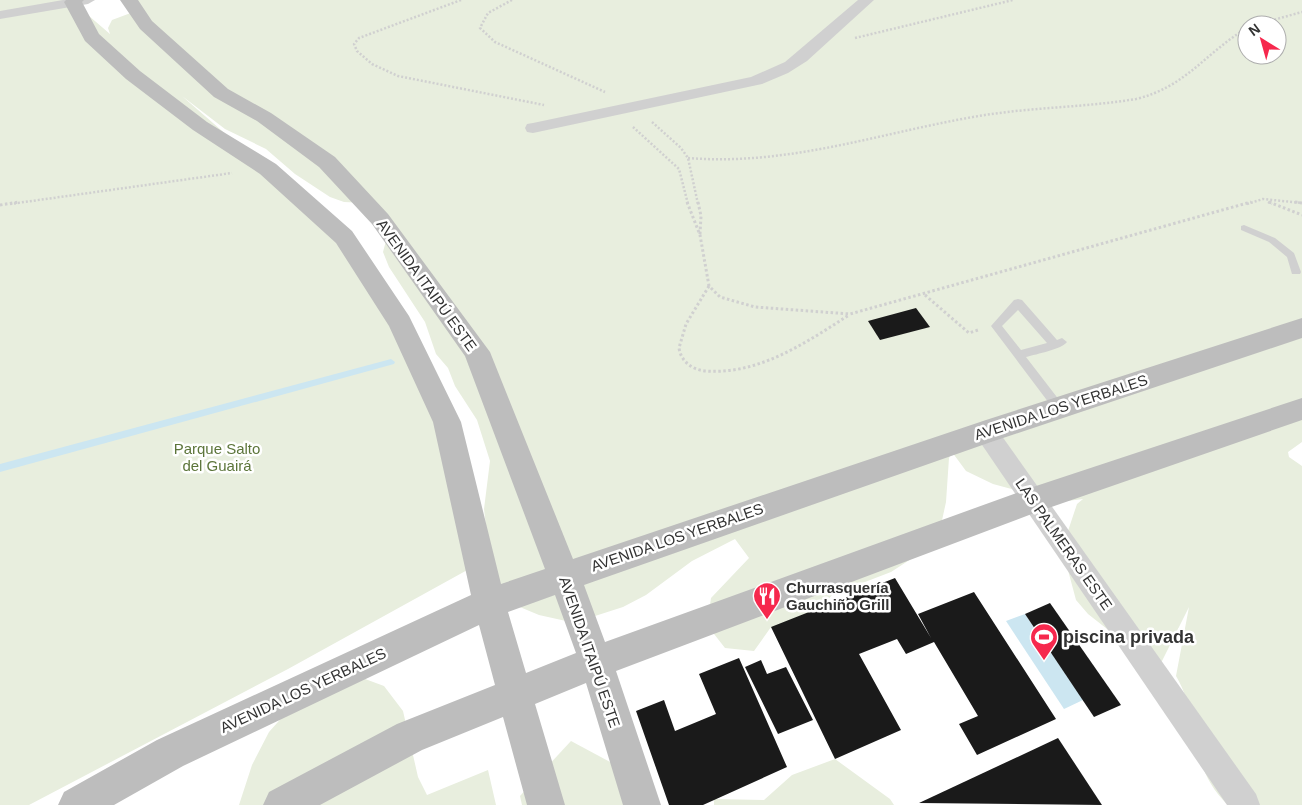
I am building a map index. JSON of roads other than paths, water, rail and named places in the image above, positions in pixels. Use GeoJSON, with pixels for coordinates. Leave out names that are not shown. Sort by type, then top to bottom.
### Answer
{"type":"FeatureCollection","features":[{"type":"Feature","properties":{"kind":"street","name":"AVENIDA ITAIPÚ ESTE"},"geometry":{"type":"LineString","coordinates":[[129,0],[146,26],[221,93],[264,117],[327,162],[380,219],[477,352],[596,662],[642,805]]}},
{"type":"Feature","properties":{"kind":"street"},"geometry":{"type":"LineString","coordinates":[[533,128],[756,81],[789,67],[811,50],[849,11],[867,0]]}},
{"type":"Feature","properties":{"kind":"street"},"geometry":{"type":"LineString","coordinates":[[0,15],[79,1],[91,37],[134,75],[200,126],[268,169],[344,238],[400,322],[447,422],[489,603],[546,805]]}},
{"type":"Feature","properties":{"kind":"street","name":"AVENIDA LOS YERBALES"},"geometry":{"type":"LineString","coordinates":[[77,805],[170,753],[489,603],[986,432],[1302,328]]}},
{"type":"Feature","properties":{"kind":"street"},"geometry":{"type":"LineString","coordinates":[[282,805],[410,737],[596,662],[1034,500],[1302,409]]}},
{"type":"Feature","properties":{"kind":"street","name":"LAS PALMERAS ESTE"},"geometry":{"type":"LineString","coordinates":[[986,432],[1245,805]]}},
{"type":"Feature","properties":{"kind":"lane"},"geometry":{"type":"LineString","coordinates":[[1244,228],[1272,240],[1291,255],[1296,272]]}},
{"type":"Feature","properties":{"kind":"lane"},"geometry":{"type":"LineString","coordinates":[[1019,355],[1058,344],[1018,303],[996,326],[1059,408]]}},
{"type":"Feature","properties":{"kind":"water","name":"piscina privada"},"geometry":{"type":"Polygon","coordinates":[[[1025,614],[1083,700],[1064,709],[1006,621],[1025,614]]]}},
{"type":"Feature","properties":{"kind":"waterway"},"geometry":{"type":"LineString","coordinates":[[0,468],[391,362]]}},
{"type":"Feature","properties":{"kind":"place","name":"Churrasquería Gauchiño Grill"},"geometry":{"type":"Point","coordinates":[767,620]}},
{"type":"Feature","properties":{"kind":"place","name":"piscina privada"},"geometry":{"type":"Point","coordinates":[1044,661]}},
{"type":"Feature","properties":{"kind":"park label","name":"Parque Salto del Guairá"},"geometry":{"type":"Point","coordinates":[217,456]}}]}
